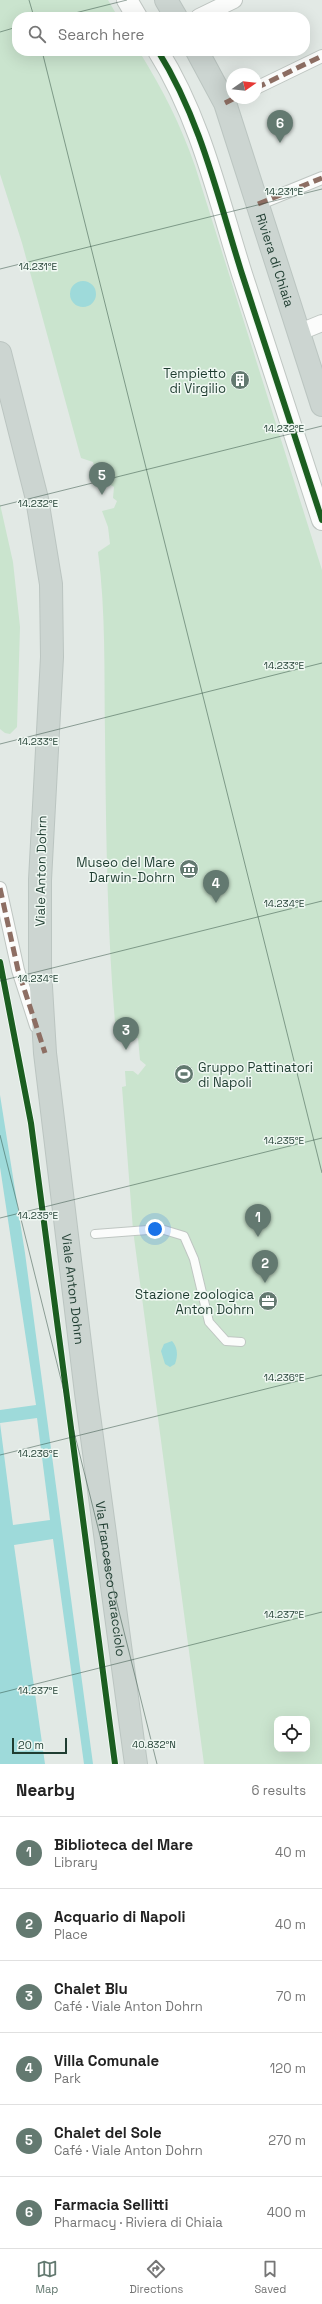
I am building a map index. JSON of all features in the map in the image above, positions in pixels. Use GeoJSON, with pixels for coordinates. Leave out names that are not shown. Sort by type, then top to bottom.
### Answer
{"type":"FeatureCollection","features":[{"type":"Feature","properties":{"kind":"main road"},"geometry":{"type":"LineString","coordinates":[[166,0],[173,12]]}},
{"type":"Feature","properties":{"kind":"main road","name":"Riviera di Chiaia"},"geometry":{"type":"LineString","coordinates":[[200,56],[226,94]]}},
{"type":"Feature","properties":{"kind":"main road","name":"Riviera di Chiaia"},"geometry":{"type":"LineString","coordinates":[[231,104],[258,204],[322,405]]}},
{"type":"Feature","properties":{"kind":"main road","name":"Viale Anton Dohrn"},"geometry":{"type":"LineString","coordinates":[[0,352],[35,492],[51,584],[52,657],[40,880],[40,970],[45,1053],[86,1393]]}},
{"type":"Feature","properties":{"kind":"main road","name":"Via Francesco Caracciolo"},"geometry":{"type":"LineString","coordinates":[[86,1393],[136,1764]]}},
{"type":"Feature","properties":{"kind":"street"},"geometry":{"type":"LineString","coordinates":[[127,0],[134,12]]}},
{"type":"Feature","properties":{"kind":"street"},"geometry":{"type":"LineString","coordinates":[[209,12],[234,0]]}},
{"type":"Feature","properties":{"kind":"street"},"geometry":{"type":"LineString","coordinates":[[161,56],[185,101],[207,153],[242,273],[322,520]]}},
{"type":"Feature","properties":{"kind":"street"},"geometry":{"type":"LineString","coordinates":[[262,85],[322,56]]}},
{"type":"Feature","properties":{"kind":"street"},"geometry":{"type":"LineString","coordinates":[[258,204],[322,178]]}},
{"type":"Feature","properties":{"kind":"street"},"geometry":{"type":"LineString","coordinates":[[300,332],[322,323]]}},
{"type":"Feature","properties":{"kind":"street"},"geometry":{"type":"LineString","coordinates":[[0,888],[18,970],[45,1053]]}},
{"type":"Feature","properties":{"kind":"lane"},"geometry":{"type":"LineString","coordinates":[[95,1234],[161,1229],[184,1236],[194,1259],[209,1322],[226,1341],[241,1342]]}},
{"type":"Feature","properties":{"kind":"green space"},"geometry":{"type":"Polygon","coordinates":[[[0,0],[108,0],[115,12],[12,12],[12,56],[142,56],[148,65],[177,121],[195,166],[322,570],[322,1764],[204,1764],[133,1230],[122,1087],[126,1086],[125,1071],[133,1071],[138,1075],[146,1065],[140,1060],[138,1038],[124,1040],[122,1022],[115,1022],[112,986],[106,842],[103,620],[101,575],[98,552],[110,544],[108,527],[102,511],[114,508],[117,501],[113,498],[114,487],[107,483],[100,485],[93,462],[81,458],[22,243],[0,174],[0,0]]]}},
{"type":"Feature","properties":{"kind":"green space"},"geometry":{"type":"Polygon","coordinates":[[[0,504],[13,562],[20,627],[17,727],[10,734],[5,733],[0,729],[0,504]]]}},
{"type":"Feature","properties":{"kind":"water"},"geometry":{"type":"Polygon","coordinates":[[[83,281],[92,285],[96,294],[92,303],[83,307],[74,303],[70,294],[74,285],[83,281]]]}},
{"type":"Feature","properties":{"kind":"water"},"geometry":{"type":"Polygon","coordinates":[[[0,1095],[25,1253],[93,1764],[0,1764],[0,1095]]]}},
{"type":"Feature","properties":{"kind":"water"},"geometry":{"type":"Polygon","coordinates":[[[172,1341],[176,1349],[177,1358],[175,1364],[170,1367],[165,1364],[161,1351],[164,1344],[172,1341]]]}},
{"type":"Feature","properties":{"kind":"pier"},"geometry":{"type":"Polygon","coordinates":[[[0,1167],[36,1405],[0,1410],[0,1167]]]}},
{"type":"Feature","properties":{"kind":"pier"},"geometry":{"type":"Polygon","coordinates":[[[37,1418],[50,1520],[13,1525],[0,1423],[37,1418]]]}},
{"type":"Feature","properties":{"kind":"pier"},"geometry":{"type":"Polygon","coordinates":[[[53,1539],[84,1764],[45,1764],[14,1545],[53,1539]]]}},
{"type":"Feature","properties":{"kind":"marked path"},"geometry":{"type":"LineString","coordinates":[[262,85],[322,56]]}},
{"type":"Feature","properties":{"kind":"marked path"},"geometry":{"type":"LineString","coordinates":[[258,204],[322,178]]}},
{"type":"Feature","properties":{"kind":"marked path"},"geometry":{"type":"LineString","coordinates":[[0,888],[18,970],[45,1053]]}},
{"type":"Feature","properties":{"kind":"cycle path"},"geometry":{"type":"LineString","coordinates":[[161,56],[186,104],[207,160],[252,305],[322,520]]}},
{"type":"Feature","properties":{"kind":"cycle path"},"geometry":{"type":"LineString","coordinates":[[0,962],[31,1123],[115,1764]]}},
{"type":"Feature","properties":{"kind":"place","name":"Farmacia Sellitti"},"geometry":{"type":"Point","coordinates":[280,143]}},
{"type":"Feature","properties":{"kind":"place","name":"Tempietto di Virgilio"},"geometry":{"type":"Point","coordinates":[240,380]}},
{"type":"Feature","properties":{"kind":"place","name":"Chalet del Sole"},"geometry":{"type":"Point","coordinates":[102,495]}},
{"type":"Feature","properties":{"kind":"place","name":"Museo del Mare Darwin-Dohrn"},"geometry":{"type":"Point","coordinates":[189,869]}},
{"type":"Feature","properties":{"kind":"place","name":"Villa Comunale"},"geometry":{"type":"Point","coordinates":[216,903]}},
{"type":"Feature","properties":{"kind":"place","name":"Chalet Blu"},"geometry":{"type":"Point","coordinates":[126,1050]}},
{"type":"Feature","properties":{"kind":"place","name":"Gruppo Pattinatori di Napoli"},"geometry":{"type":"Point","coordinates":[184,1074]}},
{"type":"Feature","properties":{"kind":"place","name":"Biblioteca del Mare"},"geometry":{"type":"Point","coordinates":[258,1237]}},
{"type":"Feature","properties":{"kind":"place","name":"Acquario di Napoli"},"geometry":{"type":"Point","coordinates":[265,1283]}},
{"type":"Feature","properties":{"kind":"place","name":"Stazione zoologica Anton Dohrn"},"geometry":{"type":"Point","coordinates":[268,1301]}}]}
